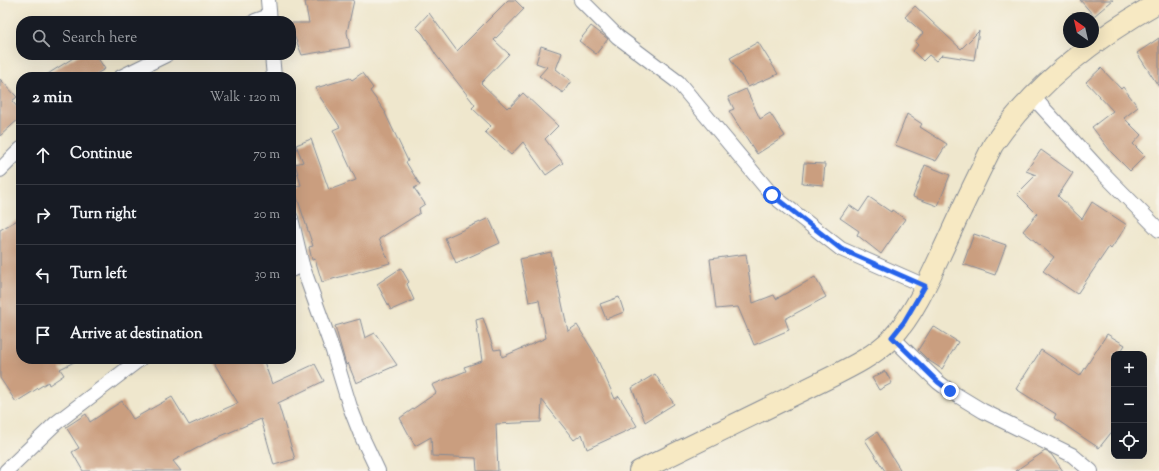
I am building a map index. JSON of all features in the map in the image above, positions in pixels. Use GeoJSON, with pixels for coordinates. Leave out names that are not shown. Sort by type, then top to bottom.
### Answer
{"type":"FeatureCollection","features":[{"type":"Feature","properties":{"kind":"street"},"geometry":{"type":"LineString","coordinates":[[268,0],[269,16]]}},
{"type":"Feature","properties":{"kind":"street"},"geometry":{"type":"LineString","coordinates":[[581,0],[618,37],[678,82],[772,195],[841,249],[925,286]]}},
{"type":"Feature","properties":{"kind":"street"},"geometry":{"type":"LineString","coordinates":[[638,471],[858,364],[878,350],[892,337],[904,322],[925,286],[993,144],[1006,126],[1088,48],[1159,2]]}},
{"type":"Feature","properties":{"kind":"street"},"geometry":{"type":"LineString","coordinates":[[131,72],[156,60]]}},
{"type":"Feature","properties":{"kind":"street"},"geometry":{"type":"LineString","coordinates":[[272,60],[274,72]]}},
{"type":"Feature","properties":{"kind":"street"},"geometry":{"type":"LineString","coordinates":[[1034,98],[1098,168],[1159,230]]}},
{"type":"Feature","properties":{"kind":"street"},"geometry":{"type":"LineString","coordinates":[[0,170],[16,154]]}},
{"type":"Feature","properties":{"kind":"street"},"geometry":{"type":"LineString","coordinates":[[297,268],[333,351],[353,414],[378,471]]}},
{"type":"Feature","properties":{"kind":"street"},"geometry":{"type":"LineString","coordinates":[[892,337],[938,382],[950,391],[983,410],[1072,455],[1091,471]]}},
{"type":"Feature","properties":{"kind":"street"},"geometry":{"type":"LineString","coordinates":[[6,471],[56,423],[133,364]]}},
{"type":"Feature","properties":{"kind":"building"},"geometry":{"type":"Polygon","coordinates":[[[315,0],[354,0],[347,32],[350,47],[302,55],[296,40],[296,23],[309,23],[305,2],[315,0]]]}},
{"type":"Feature","properties":{"kind":"building"},"geometry":{"type":"Polygon","coordinates":[[[508,0],[515,0],[524,9],[494,40],[509,54],[481,83],[507,108],[509,106],[510,107],[523,93],[558,126],[545,139],[563,163],[546,175],[523,142],[511,155],[485,132],[491,126],[472,108],[475,105],[436,55],[423,34],[416,27],[429,13],[457,51],[508,0]]]}},
{"type":"Feature","properties":{"kind":"building"},"geometry":{"type":"Polygon","coordinates":[[[1080,0],[1113,0],[1099,12],[1090,12],[1080,0]]]}},
{"type":"Feature","properties":{"kind":"building"},"geometry":{"type":"Polygon","coordinates":[[[915,6],[961,49],[979,31],[974,60],[942,55],[936,61],[929,55],[923,61],[913,51],[918,45],[915,42],[923,33],[905,17],[915,6]]]}},
{"type":"Feature","properties":{"kind":"building"},"geometry":{"type":"Polygon","coordinates":[[[591,26],[608,39],[596,54],[579,41],[591,26]]]}},
{"type":"Feature","properties":{"kind":"building"},"geometry":{"type":"Polygon","coordinates":[[[1159,38],[1159,87],[1137,53],[1159,38]]]}},
{"type":"Feature","properties":{"kind":"building"},"geometry":{"type":"Polygon","coordinates":[[[758,42],[778,74],[748,87],[730,58],[758,42]]]}},
{"type":"Feature","properties":{"kind":"building"},"geometry":{"type":"Polygon","coordinates":[[[541,46],[562,53],[556,69],[571,81],[563,93],[539,76],[547,67],[536,63],[541,46]]]}},
{"type":"Feature","properties":{"kind":"building"},"geometry":{"type":"Polygon","coordinates":[[[70,60],[99,60],[105,69],[100,72],[51,72],[70,60]]]}},
{"type":"Feature","properties":{"kind":"building"},"geometry":{"type":"Polygon","coordinates":[[[1101,68],[1121,89],[1123,87],[1138,107],[1124,118],[1141,135],[1133,144],[1145,156],[1130,171],[1111,152],[1092,127],[1113,111],[1086,82],[1101,68]]]}},
{"type":"Feature","properties":{"kind":"building"},"geometry":{"type":"Polygon","coordinates":[[[362,73],[373,88],[370,91],[386,113],[408,161],[406,162],[420,185],[414,188],[425,204],[419,208],[420,213],[379,239],[390,263],[322,282],[315,259],[312,260],[309,247],[313,246],[296,194],[296,187],[301,185],[296,164],[303,162],[296,145],[311,139],[329,190],[356,180],[333,130],[340,127],[320,97],[316,88],[350,78],[352,80],[362,73]]]}},
{"type":"Feature","properties":{"kind":"building"},"geometry":{"type":"Polygon","coordinates":[[[0,79],[16,96],[12,101],[16,105],[16,122],[0,136],[0,79]]]}},
{"type":"Feature","properties":{"kind":"building"},"geometry":{"type":"Polygon","coordinates":[[[746,89],[760,119],[770,113],[785,136],[757,154],[729,111],[734,109],[728,97],[746,89]]]}},
{"type":"Feature","properties":{"kind":"building"},"geometry":{"type":"Polygon","coordinates":[[[907,114],[922,124],[920,127],[947,144],[936,161],[895,145],[907,114]]]}},
{"type":"Feature","properties":{"kind":"building"},"geometry":{"type":"Polygon","coordinates":[[[1041,150],[1073,173],[1058,196],[1082,219],[1092,202],[1127,225],[1111,249],[1109,247],[1077,294],[1043,271],[1054,257],[1023,231],[1037,214],[1017,194],[1036,175],[1026,171],[1041,150]]]}},
{"type":"Feature","properties":{"kind":"building"},"geometry":{"type":"Polygon","coordinates":[[[804,163],[825,164],[823,185],[802,183],[804,163]]]}},
{"type":"Feature","properties":{"kind":"building"},"geometry":{"type":"Polygon","coordinates":[[[925,165],[950,175],[938,206],[913,197],[925,165]]]}},
{"type":"Feature","properties":{"kind":"building"},"geometry":{"type":"Polygon","coordinates":[[[869,197],[891,212],[892,210],[905,219],[881,254],[857,235],[859,231],[840,218],[849,205],[859,212],[869,197]]]}},
{"type":"Feature","properties":{"kind":"building"},"geometry":{"type":"Polygon","coordinates":[[[489,218],[500,243],[456,263],[445,238],[489,218]]]}},
{"type":"Feature","properties":{"kind":"building"},"geometry":{"type":"Polygon","coordinates":[[[16,221],[16,364],[70,364],[60,369],[64,375],[49,385],[48,382],[16,402],[0,378],[0,230],[16,221]]]}},
{"type":"Feature","properties":{"kind":"building"},"geometry":{"type":"Polygon","coordinates":[[[974,234],[1006,245],[995,275],[963,264],[974,234]]]}},
{"type":"Feature","properties":{"kind":"building"},"geometry":{"type":"Polygon","coordinates":[[[551,252],[568,331],[577,325],[595,354],[615,399],[619,396],[637,426],[587,449],[582,434],[574,440],[542,400],[541,422],[496,424],[498,471],[477,471],[476,458],[432,456],[431,437],[415,446],[400,418],[436,393],[432,385],[466,371],[464,367],[482,361],[476,320],[483,318],[494,350],[501,349],[502,357],[546,338],[539,300],[529,302],[520,259],[551,252]]]}},
{"type":"Feature","properties":{"kind":"building"},"geometry":{"type":"Polygon","coordinates":[[[746,254],[753,303],[774,295],[776,299],[815,277],[826,297],[785,319],[789,330],[754,345],[738,307],[716,309],[710,259],[746,254]]]}},
{"type":"Feature","properties":{"kind":"building"},"geometry":{"type":"Polygon","coordinates":[[[401,268],[409,282],[407,284],[414,300],[391,310],[377,284],[401,268]]]}},
{"type":"Feature","properties":{"kind":"building"},"geometry":{"type":"Polygon","coordinates":[[[619,297],[624,312],[606,319],[600,304],[619,297]]]}},
{"type":"Feature","properties":{"kind":"building"},"geometry":{"type":"Polygon","coordinates":[[[360,319],[365,338],[375,333],[397,365],[356,383],[348,363],[346,365],[335,326],[360,319]]]}},
{"type":"Feature","properties":{"kind":"building"},"geometry":{"type":"Polygon","coordinates":[[[933,326],[958,342],[942,369],[928,360],[918,350],[933,326]]]}},
{"type":"Feature","properties":{"kind":"building"},"geometry":{"type":"Polygon","coordinates":[[[1107,334],[1125,345],[1121,351],[1111,351],[1111,433],[1099,448],[1054,418],[1056,414],[1016,389],[1041,350],[1080,376],[1107,334]]]}},
{"type":"Feature","properties":{"kind":"building"},"geometry":{"type":"Polygon","coordinates":[[[214,364],[265,364],[272,384],[315,364],[324,381],[278,403],[295,459],[274,465],[261,419],[214,439],[173,461],[181,471],[83,471],[72,452],[79,448],[66,427],[86,414],[90,422],[122,401],[133,419],[172,397],[189,425],[238,403],[214,364]]]}},
{"type":"Feature","properties":{"kind":"building"},"geometry":{"type":"Polygon","coordinates":[[[885,371],[892,383],[879,390],[872,378],[885,371]]]}},
{"type":"Feature","properties":{"kind":"building"},"geometry":{"type":"Polygon","coordinates":[[[655,374],[674,404],[645,422],[632,388],[655,374]]]}},
{"type":"Feature","properties":{"kind":"building"},"geometry":{"type":"Polygon","coordinates":[[[877,432],[901,471],[885,471],[865,440],[877,432]]]}},
{"type":"Feature","properties":{"kind":"building"},"geometry":{"type":"Polygon","coordinates":[[[1045,451],[1051,454],[1063,471],[1015,471],[1045,451]]]}},
{"type":"Feature","properties":{"kind":"route"},"geometry":{"type":"LineString","coordinates":[[772,195],[841,249],[925,286],[904,322],[892,337],[938,382],[950,391]]}}]}
